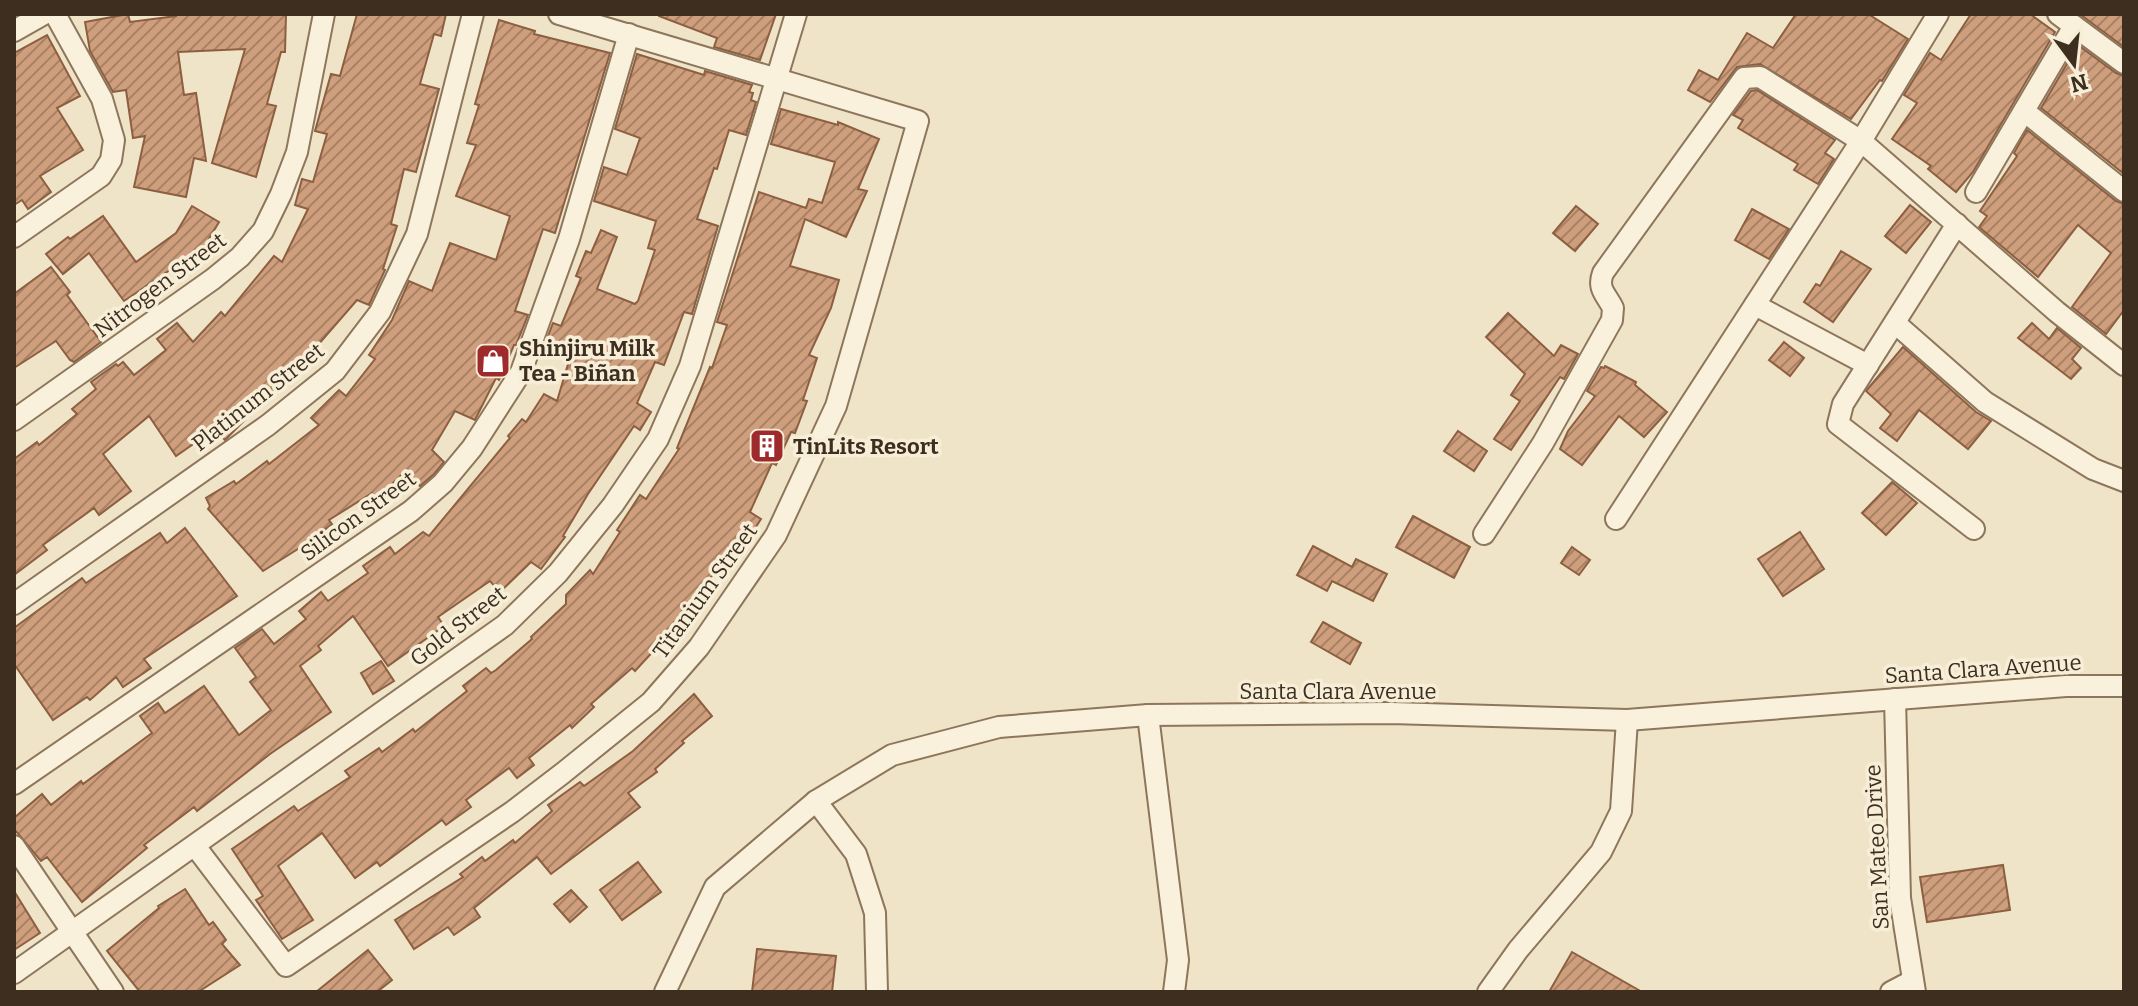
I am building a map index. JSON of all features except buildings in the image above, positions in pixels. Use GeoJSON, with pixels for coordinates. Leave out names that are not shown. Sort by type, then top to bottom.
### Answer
{"type":"FeatureCollection","features":[{"type":"Feature","properties":{"kind":"street"},"geometry":{"type":"LineString","coordinates":[[14,31],[44,14]]}},
{"type":"Feature","properties":{"kind":"street"},"geometry":{"type":"LineString","coordinates":[[14,237],[101,176],[111,160],[114,140],[102,99],[55,14]]}},
{"type":"Feature","properties":{"kind":"street","name":"Nitrogen Street"},"geometry":{"type":"LineString","coordinates":[[14,420],[213,279],[240,257],[263,231],[297,152],[324,14]]}},
{"type":"Feature","properties":{"kind":"street","name":"Platinum Street"},"geometry":{"type":"LineString","coordinates":[[14,604],[268,425],[335,371],[380,312],[417,234],[473,14]]}},
{"type":"Feature","properties":{"kind":"street"},"geometry":{"type":"LineString","coordinates":[[559,14],[776,78]]}},
{"type":"Feature","properties":{"kind":"street","name":"Gold Street"},"geometry":{"type":"LineString","coordinates":[[14,973],[505,625],[558,573],[613,505],[658,439],[690,366],[796,14]]}},
{"type":"Feature","properties":{"kind":"street"},"geometry":{"type":"LineString","coordinates":[[1616,519],[1861,141],[1938,14]]}},
{"type":"Feature","properties":{"kind":"street"},"geometry":{"type":"LineString","coordinates":[[1976,192],[2024,111],[2066,20],[2124,63]]}},
{"type":"Feature","properties":{"kind":"street","name":"Silicon Street"},"geometry":{"type":"LineString","coordinates":[[14,784],[411,511],[443,483],[472,448],[521,372],[569,239],[629,34]]}},
{"type":"Feature","properties":{"kind":"street"},"geometry":{"type":"LineString","coordinates":[[1484,534],[1543,443],[1612,320],[1613,308],[1603,294],[1600,282],[1603,273],[1744,78],[1760,77],[1861,141],[2057,312],[2124,365]]}},
{"type":"Feature","properties":{"kind":"street","name":"Titanium Street"},"geometry":{"type":"LineString","coordinates":[[195,846],[286,966],[499,821],[563,773],[651,702],[699,647],[776,535],[836,406],[918,121],[776,78]]}},
{"type":"Feature","properties":{"kind":"street"},"geometry":{"type":"LineString","coordinates":[[2024,111],[2124,191]]}},
{"type":"Feature","properties":{"kind":"street"},"geometry":{"type":"LineString","coordinates":[[1957,224],[1843,404],[1838,424],[1974,529]]}},
{"type":"Feature","properties":{"kind":"street"},"geometry":{"type":"LineString","coordinates":[[1755,305],[1868,365]]}},
{"type":"Feature","properties":{"kind":"street"},"geometry":{"type":"LineString","coordinates":[[1895,323],[1985,402],[2093,469],[2124,481]]}},
{"type":"Feature","properties":{"kind":"street","name":"Santa Clara Avenue"},"geometry":{"type":"LineString","coordinates":[[665,992],[715,887],[816,801],[892,755],[999,727],[1148,715],[1391,713],[1627,720],[2066,686],[2124,686]]}},
{"type":"Feature","properties":{"kind":"street","name":"San Mateo Drive"},"geometry":{"type":"LineString","coordinates":[[1895,699],[1900,898],[1914,986]]}},
{"type":"Feature","properties":{"kind":"street"},"geometry":{"type":"LineString","coordinates":[[1148,715],[1178,960],[1174,992]]}},
{"type":"Feature","properties":{"kind":"street"},"geometry":{"type":"LineString","coordinates":[[1488,992],[1518,950],[1601,852],[1621,811],[1627,720]]}},
{"type":"Feature","properties":{"kind":"street"},"geometry":{"type":"LineString","coordinates":[[816,801],[856,854],[875,913],[877,992]]}},
{"type":"Feature","properties":{"kind":"street"},"geometry":{"type":"LineString","coordinates":[[14,846],[113,992]]}},
{"type":"Feature","properties":{"kind":"street"},"geometry":{"type":"LineString","coordinates":[[1891,992],[1914,986]]}},
{"type":"Feature","properties":{"kind":"place","name":"Shinjiru Milk Tea - Biñan"},"geometry":{"type":"Point","coordinates":[493,361]}},
{"type":"Feature","properties":{"kind":"place","name":"TinLits Resort"},"geometry":{"type":"Point","coordinates":[767,446]}}]}
